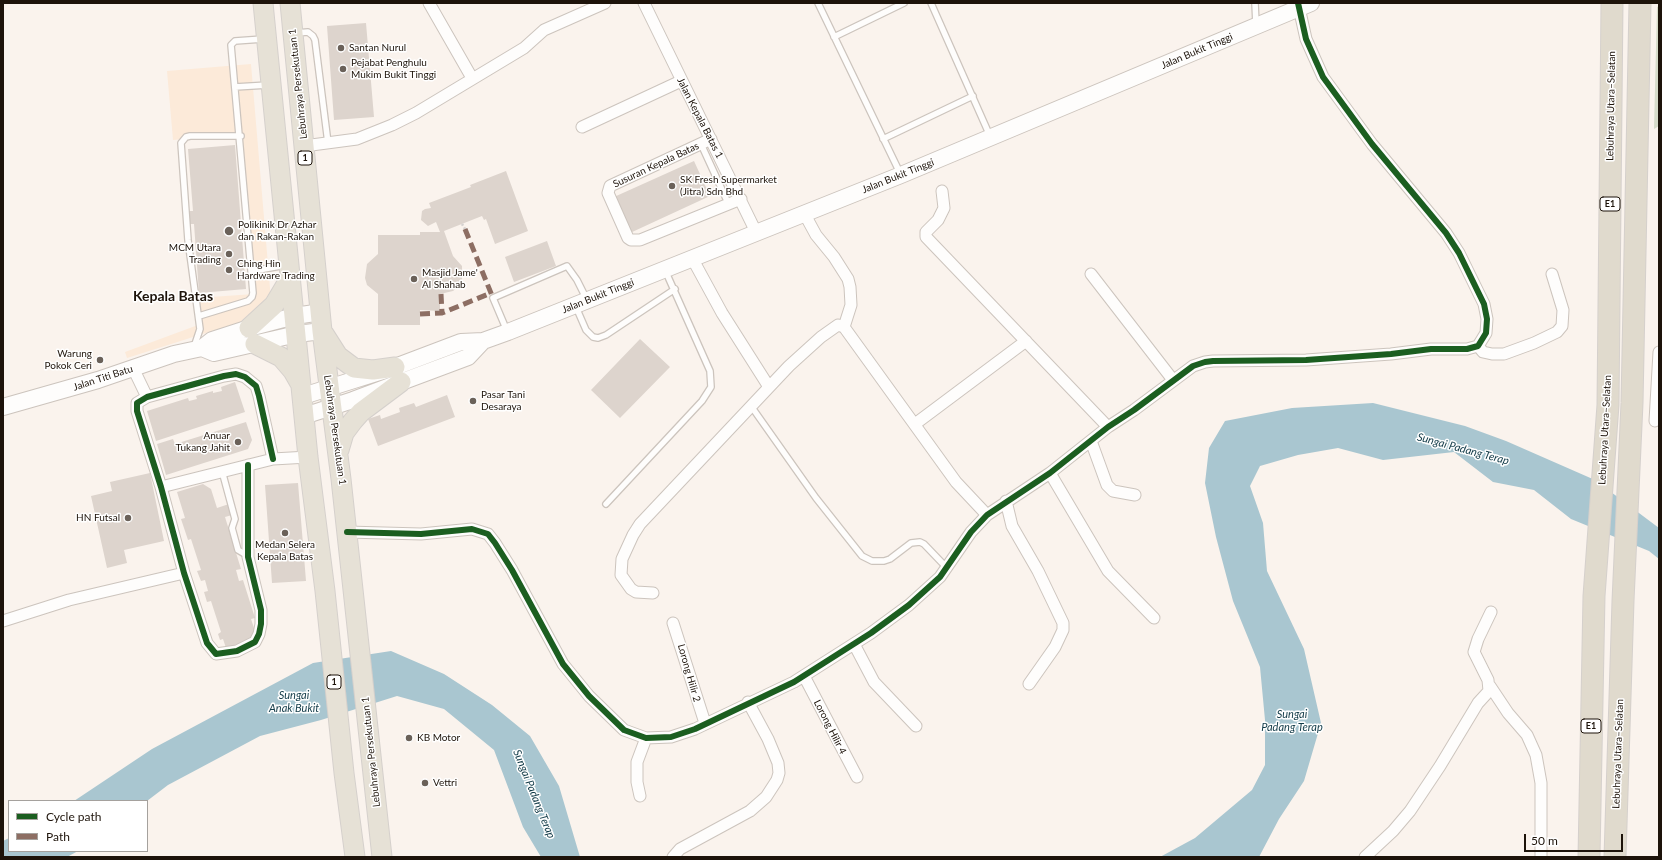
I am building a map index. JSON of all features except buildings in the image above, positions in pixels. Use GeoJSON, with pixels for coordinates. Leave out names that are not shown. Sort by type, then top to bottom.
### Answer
{"type":"FeatureCollection","features":[{"type":"Feature","properties":{"kind":"highway","name":"1"},"geometry":{"type":"LineString","coordinates":[[263,3],[308,457],[325,591],[344,773],[355,857]]}},
{"type":"Feature","properties":{"kind":"highway","name":"Lebuhraya Persekutuan 1"},"geometry":{"type":"LineString","coordinates":[[290,3],[322,331],[333,407],[382,857]]}},
{"type":"Feature","properties":{"kind":"highway","name":"Lebuhraya Utara–Selatan"},"geometry":{"type":"LineString","coordinates":[[1589,857],[1594,596],[1608,405],[1612,3]]}},
{"type":"Feature","properties":{"kind":"highway","name":"Lebuhraya Utara–Selatan"},"geometry":{"type":"LineString","coordinates":[[1615,857],[1623,601],[1632,403],[1640,3]]}},
{"type":"Feature","properties":{"kind":"highway"},"geometry":{"type":"LineString","coordinates":[[289,271],[274,305],[252,336],[281,357],[293,371],[302,391]]}},
{"type":"Feature","properties":{"kind":"highway"},"geometry":{"type":"LineString","coordinates":[[322,331],[338,356],[354,368],[398,374]]}},
{"type":"Feature","properties":{"kind":"highway"},"geometry":{"type":"LineString","coordinates":[[338,454],[344,433],[352,421],[398,374]]}},
{"type":"Feature","properties":{"kind":"main road","name":"Jalan Bukit Tinggi"},"geometry":{"type":"LineString","coordinates":[[304,416],[333,407],[461,342],[483,341],[508,332],[901,175],[1257,26],[1303,5]]}},
{"type":"Feature","properties":{"kind":"main road","name":"Jalan Titi Batu"},"geometry":{"type":"LineString","coordinates":[[3,407],[77,386],[197,348],[214,353],[252,336],[296,325],[320,312]]}},
{"type":"Feature","properties":{"kind":"main road","name":"Jalan Titi Batu"},"geometry":{"type":"LineString","coordinates":[[296,325],[322,331]]}},
{"type":"Feature","properties":{"kind":"main road","name":"Jalan Bukit Tinggi"},"geometry":{"type":"LineString","coordinates":[[302,391],[398,374]]}},
{"type":"Feature","properties":{"kind":"street"},"geometry":{"type":"LineString","coordinates":[[429,3],[472,78]]}},
{"type":"Feature","properties":{"kind":"street"},"geometry":{"type":"LineString","coordinates":[[304,146],[357,139],[392,125],[416,113],[524,48],[544,30],[605,3]]}},
{"type":"Feature","properties":{"kind":"street","name":"Jalan Kepala Batas 1"},"geometry":{"type":"LineString","coordinates":[[644,3],[681,81],[706,142],[741,199],[756,232]]}},
{"type":"Feature","properties":{"kind":"street"},"geometry":{"type":"LineString","coordinates":[[347,532],[421,534],[472,529],[488,534],[506,559],[550,642],[575,679],[589,696],[624,730],[646,738],[671,737],[688,732],[804,676],[854,644],[922,594],[947,568],[971,532],[987,516],[1006,501],[1050,473],[1108,427],[1194,366],[1205,362],[1306,360],[1392,354],[1430,349],[1467,349],[1478,346],[1486,333],[1488,319],[1484,304],[1459,253],[1446,233],[1372,144],[1323,77],[1306,39],[1303,5]]}},
{"type":"Feature","properties":{"kind":"street"},"geometry":{"type":"LineString","coordinates":[[582,127],[681,81]]}},
{"type":"Feature","properties":{"kind":"street","name":"Susuran Kepala Batas"},"geometry":{"type":"LineString","coordinates":[[706,142],[610,186],[608,193],[628,238],[631,240],[640,240],[741,199]]}},
{"type":"Feature","properties":{"kind":"street"},"geometry":{"type":"LineString","coordinates":[[942,191],[944,208],[938,220],[926,232],[926,237],[1108,427]]}},
{"type":"Feature","properties":{"kind":"street"},"geometry":{"type":"LineString","coordinates":[[804,213],[816,235],[834,257],[848,279],[851,305],[844,327]]}},
{"type":"Feature","properties":{"kind":"street"},"geometry":{"type":"LineString","coordinates":[[692,258],[722,313],[769,387]]}},
{"type":"Feature","properties":{"kind":"street"},"geometry":{"type":"LineString","coordinates":[[1091,274],[1173,380]]}},
{"type":"Feature","properties":{"kind":"street"},"geometry":{"type":"LineString","coordinates":[[1478,346],[1483,352],[1504,354],[1534,343],[1557,332],[1562,326],[1564,310],[1552,274]]}},
{"type":"Feature","properties":{"kind":"street"},"geometry":{"type":"LineString","coordinates":[[653,593],[636,592],[631,589],[621,576],[622,559],[632,535],[652,510],[789,366],[821,337],[834,327],[838,326],[844,327],[956,482],[987,516]]}},
{"type":"Feature","properties":{"kind":"street"},"geometry":{"type":"LineString","coordinates":[[915,424],[1026,341]]}},
{"type":"Feature","properties":{"kind":"street"},"geometry":{"type":"LineString","coordinates":[[1656,421],[1659,352]]}},
{"type":"Feature","properties":{"kind":"street"},"geometry":{"type":"LineString","coordinates":[[133,368],[147,397]]}},
{"type":"Feature","properties":{"kind":"street"},"geometry":{"type":"LineString","coordinates":[[248,465],[248,557],[261,610],[260,634],[255,642],[237,651],[220,655],[216,654],[207,643],[184,573],[161,487],[136,406],[139,401],[147,397],[224,376],[236,374],[245,377],[256,386],[273,459]]}},
{"type":"Feature","properties":{"kind":"street"},"geometry":{"type":"LineString","coordinates":[[1091,441],[1107,485],[1113,490],[1135,495]]}},
{"type":"Feature","properties":{"kind":"street"},"geometry":{"type":"LineString","coordinates":[[161,487],[222,470],[273,459],[308,457]]}},
{"type":"Feature","properties":{"kind":"street"},"geometry":{"type":"LineString","coordinates":[[1050,473],[1108,571],[1154,618]]}},
{"type":"Feature","properties":{"kind":"street"},"geometry":{"type":"LineString","coordinates":[[1006,501],[1012,526],[1041,576],[1063,623],[1063,630],[1056,647],[1029,684]]}},
{"type":"Feature","properties":{"kind":"street"},"geometry":{"type":"LineString","coordinates":[[3,621],[70,600],[184,573]]}},
{"type":"Feature","properties":{"kind":"street"},"geometry":{"type":"LineString","coordinates":[[1491,612],[1478,639],[1474,652],[1490,686],[1508,713],[1527,735],[1536,755],[1541,783],[1541,857]]}},
{"type":"Feature","properties":{"kind":"street","name":"Lorong Hilir 2"},"geometry":{"type":"LineString","coordinates":[[673,623],[705,723]]}},
{"type":"Feature","properties":{"kind":"street"},"geometry":{"type":"LineString","coordinates":[[854,644],[874,682],[916,726]]}},
{"type":"Feature","properties":{"kind":"street","name":"Lorong Hilir 4"},"geometry":{"type":"LineString","coordinates":[[804,676],[857,777]]}},
{"type":"Feature","properties":{"kind":"street"},"geometry":{"type":"LineString","coordinates":[[1365,857],[1393,831],[1410,811],[1440,766],[1478,703],[1489,691],[1490,686]]}},
{"type":"Feature","properties":{"kind":"street"},"geometry":{"type":"LineString","coordinates":[[673,857],[680,849],[740,817],[759,804],[777,780],[778,763],[768,739],[748,702]]}},
{"type":"Feature","properties":{"kind":"street"},"geometry":{"type":"LineString","coordinates":[[640,796],[636,782],[637,762],[646,738]]}},
{"type":"Feature","properties":{"kind":"lane"},"geometry":{"type":"LineString","coordinates":[[818,3],[901,175]]}},
{"type":"Feature","properties":{"kind":"lane"},"geometry":{"type":"LineString","coordinates":[[834,37],[904,3]]}},
{"type":"Feature","properties":{"kind":"lane"},"geometry":{"type":"LineString","coordinates":[[931,3],[991,137]]}},
{"type":"Feature","properties":{"kind":"lane"},"geometry":{"type":"LineString","coordinates":[[1255,3],[1254,16],[1257,26]]}},
{"type":"Feature","properties":{"kind":"lane"},"geometry":{"type":"LineString","coordinates":[[293,33],[308,32],[315,40],[328,143]]}},
{"type":"Feature","properties":{"kind":"lane"},"geometry":{"type":"LineString","coordinates":[[199,316],[241,303],[252,297],[253,271],[231,58],[233,43],[266,38]]}},
{"type":"Feature","properties":{"kind":"lane"},"geometry":{"type":"LineString","coordinates":[[235,88],[271,84]]}},
{"type":"Feature","properties":{"kind":"lane"},"geometry":{"type":"LineString","coordinates":[[883,139],[973,96]]}},
{"type":"Feature","properties":{"kind":"lane"},"geometry":{"type":"LineString","coordinates":[[197,348],[200,329],[199,316],[188,240],[181,143],[186,137],[190,136],[240,136]]}},
{"type":"Feature","properties":{"kind":"lane"},"geometry":{"type":"LineString","coordinates":[[706,142],[728,205]]}},
{"type":"Feature","properties":{"kind":"lane"},"geometry":{"type":"LineString","coordinates":[[508,332],[493,298],[567,266],[577,280],[586,330],[593,337],[598,338],[606,335],[675,289]]}},
{"type":"Feature","properties":{"kind":"lane"},"geometry":{"type":"LineString","coordinates":[[606,504],[702,401],[711,387],[710,371],[665,269]]}},
{"type":"Feature","properties":{"kind":"lane"},"geometry":{"type":"LineString","coordinates":[[253,271],[289,271]]}},
{"type":"Feature","properties":{"kind":"lane"},"geometry":{"type":"LineString","coordinates":[[751,406],[816,498],[862,556],[872,561],[884,561],[890,559],[911,543],[920,542],[924,544],[947,568]]}},
{"type":"Feature","properties":{"kind":"lane"},"geometry":{"type":"LineString","coordinates":[[222,470],[235,518],[232,528],[238,550],[248,557]]}},
{"type":"Feature","properties":{"kind":"path"},"geometry":{"type":"LineString","coordinates":[[462,224],[465,229]]}},
{"type":"Feature","properties":{"kind":"shaded area"},"geometry":{"type":"Polygon","coordinates":[[[251,64],[272,312],[127,358],[125,352],[198,325],[197,298],[254,294],[241,134],[173,140],[167,71],[251,64]]]}},
{"type":"Feature","properties":{"kind":"green space"},"geometry":{"type":"Polygon","coordinates":[[[1659,6],[1659,126],[1654,129],[1657,7],[1659,6]]]}},
{"type":"Feature","properties":{"kind":"water","name":"Sungai Padang Terap"},"geometry":{"type":"Polygon","coordinates":[[[1373,403],[1465,426],[1506,441],[1595,480],[1659,528],[1659,559],[1649,551],[1571,519],[1534,490],[1493,482],[1454,452],[1383,460],[1338,448],[1298,455],[1260,466],[1250,486],[1263,523],[1267,571],[1304,649],[1321,723],[1304,781],[1279,819],[1259,857],[1160,857],[1195,838],[1252,790],[1265,765],[1265,720],[1260,667],[1233,601],[1216,537],[1205,483],[1209,448],[1225,421],[1292,408],[1373,403]]]}},
{"type":"Feature","properties":{"kind":"water","name":"Sungai Anak Bukit"},"geometry":{"type":"Polygon","coordinates":[[[391,651],[444,674],[492,705],[530,736],[559,786],[580,857],[541,857],[523,827],[494,750],[444,709],[397,696],[321,720],[260,736],[168,785],[148,800],[76,800],[152,749],[313,663],[391,651]]]}},
{"type":"Feature","properties":{"kind":"water"},"geometry":{"type":"Polygon","coordinates":[[[8,838],[8,852],[76,852],[67,857],[3,857],[3,841],[8,838]]]}},
{"type":"Feature","properties":{"kind":"marked path"},"geometry":{"type":"LineString","coordinates":[[465,229],[493,298]]}},
{"type":"Feature","properties":{"kind":"marked path"},"geometry":{"type":"LineString","coordinates":[[420,314],[442,313],[491,293]]}},
{"type":"Feature","properties":{"kind":"marked path"},"geometry":{"type":"LineString","coordinates":[[441,294],[442,313]]}},
{"type":"Feature","properties":{"kind":"cycle path"},"geometry":{"type":"LineString","coordinates":[[347,532],[421,534],[472,529],[488,534],[512,570],[563,664],[589,696],[624,730],[646,738],[671,737],[695,729],[794,682],[871,633],[909,605],[940,577],[971,532],[987,515],[1050,473],[1108,427],[1134,410],[1193,366],[1213,361],[1306,360],[1391,354],[1431,349],[1467,349],[1478,346],[1486,333],[1487,319],[1484,304],[1459,253],[1446,233],[1372,144],[1323,77],[1306,39],[1298,3]]}},
{"type":"Feature","properties":{"kind":"cycle path"},"geometry":{"type":"LineString","coordinates":[[248,465],[248,557],[261,610],[261,624],[259,634],[255,642],[237,651],[216,654],[207,643],[184,573],[161,487],[137,411],[137,403],[147,397],[224,376],[236,374],[245,377],[256,386],[273,459]]}},
{"type":"Feature","properties":{"kind":"place","name":"Santan Nurul"},"geometry":{"type":"Point","coordinates":[341,48]}},
{"type":"Feature","properties":{"kind":"place","name":"Pejabat Penghulu Mukim Bukit Tinggi"},"geometry":{"type":"Point","coordinates":[343,69]}},
{"type":"Feature","properties":{"kind":"place","name":"SK Fresh Supermarket (Jitra) Sdn Bhd"},"geometry":{"type":"Point","coordinates":[672,186]}},
{"type":"Feature","properties":{"kind":"place","name":"Polikinik Dr Azhar dan Rakan-Rakan"},"geometry":{"type":"Point","coordinates":[229,231]}},
{"type":"Feature","properties":{"kind":"place","name":"MCM Utara Trading"},"geometry":{"type":"Point","coordinates":[229,254]}},
{"type":"Feature","properties":{"kind":"place","name":"Ching Hin Hardware Trading"},"geometry":{"type":"Point","coordinates":[229,270]}},
{"type":"Feature","properties":{"kind":"place","name":"Masjid Jame' Al Shahab"},"geometry":{"type":"Point","coordinates":[414,279]}},
{"type":"Feature","properties":{"kind":"place","name":"Warung Pokok Ceri"},"geometry":{"type":"Point","coordinates":[100,360]}},
{"type":"Feature","properties":{"kind":"place","name":"Pasar Tani Desaraya"},"geometry":{"type":"Point","coordinates":[473,401]}},
{"type":"Feature","properties":{"kind":"place","name":"Anuar Tukang Jahit"},"geometry":{"type":"Point","coordinates":[238,442]}},
{"type":"Feature","properties":{"kind":"place","name":"HN Futsal"},"geometry":{"type":"Point","coordinates":[128,518]}},
{"type":"Feature","properties":{"kind":"place","name":"Medan Selera Kepala Batas"},"geometry":{"type":"Point","coordinates":[285,533]}},
{"type":"Feature","properties":{"kind":"place","name":"KB Motor"},"geometry":{"type":"Point","coordinates":[409,738]}},
{"type":"Feature","properties":{"kind":"place","name":"Vettri"},"geometry":{"type":"Point","coordinates":[425,783]}},
{"type":"Feature","properties":{"kind":"district","name":"Kepala Batas"},"geometry":{"type":"Point","coordinates":[173,296]}}]}
